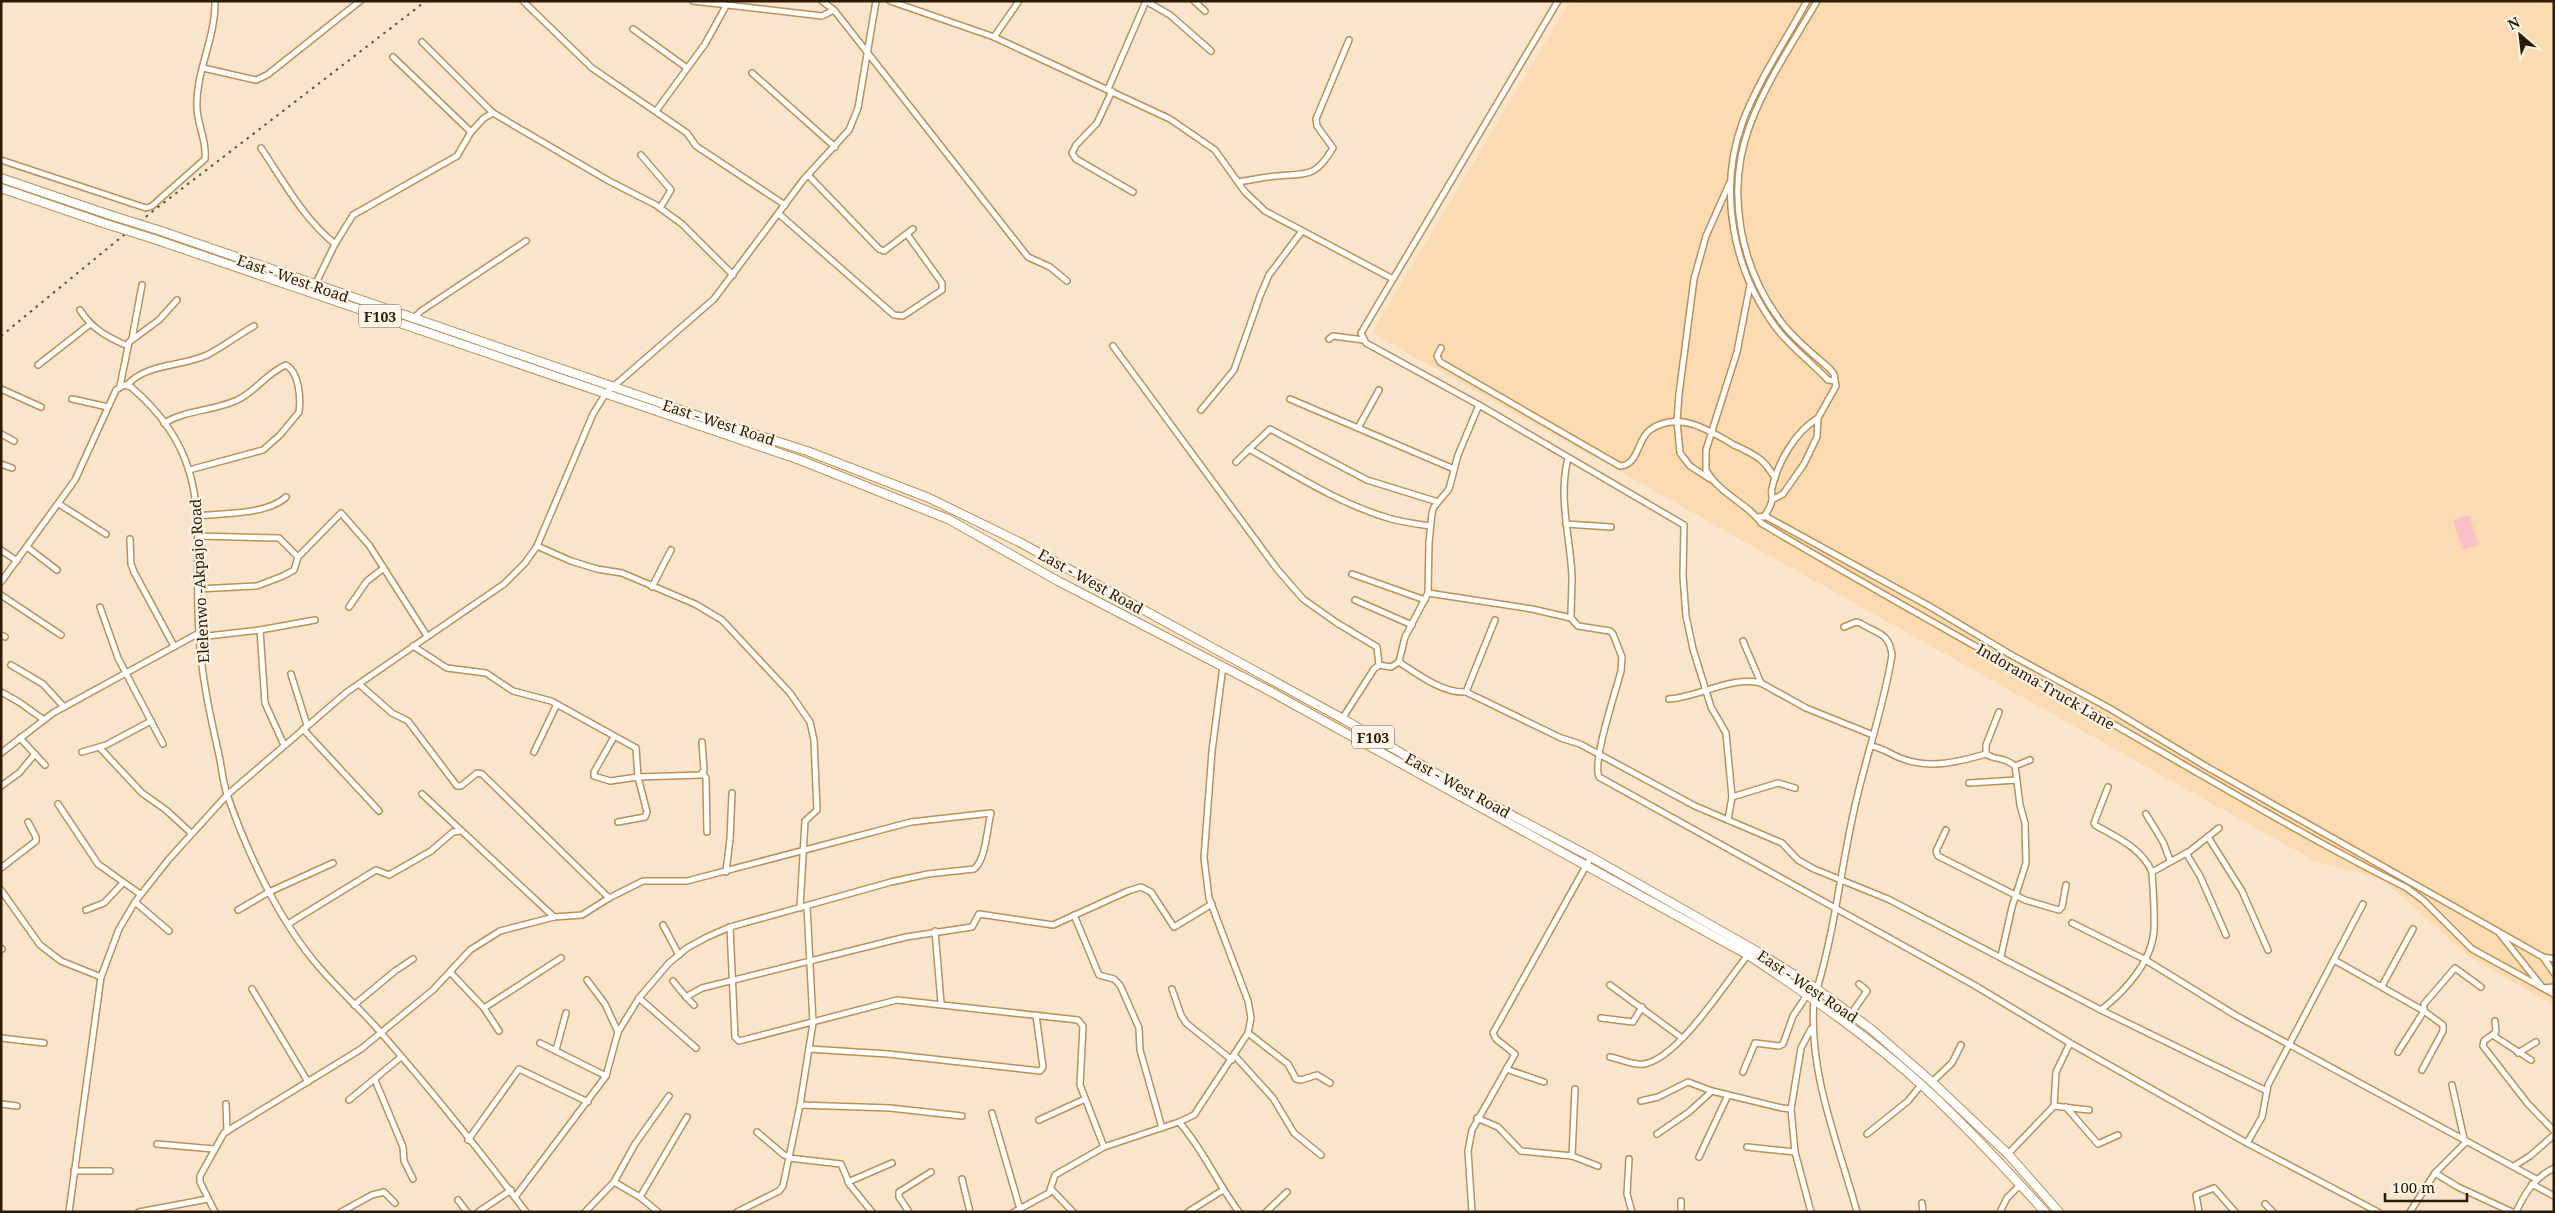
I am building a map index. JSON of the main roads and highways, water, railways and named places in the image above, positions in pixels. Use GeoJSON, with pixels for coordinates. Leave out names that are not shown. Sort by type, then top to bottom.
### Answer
{"type":"FeatureCollection","features":[{"type":"Feature","properties":{"kind":"main road","name":"East - West Road"},"geometry":{"type":"LineString","coordinates":[[1,178],[807,451],[954,510],[1021,543],[1342,718],[1466,791],[1591,857],[1817,988],[1932,1082],[2008,1154],[2059,1212]]}},
{"type":"Feature","properties":{"kind":"main road","name":"East - West Road"},"geometry":{"type":"LineString","coordinates":[[1,188],[808,463],[928,510],[1118,613],[1223,666],[1748,955],[1814,1000],[1867,1040],[1921,1085],[2045,1212]]}},
{"type":"Feature","properties":{"kind":"railway"},"geometry":{"type":"LineString","coordinates":[[1,336],[153,211],[426,1]]}}]}
